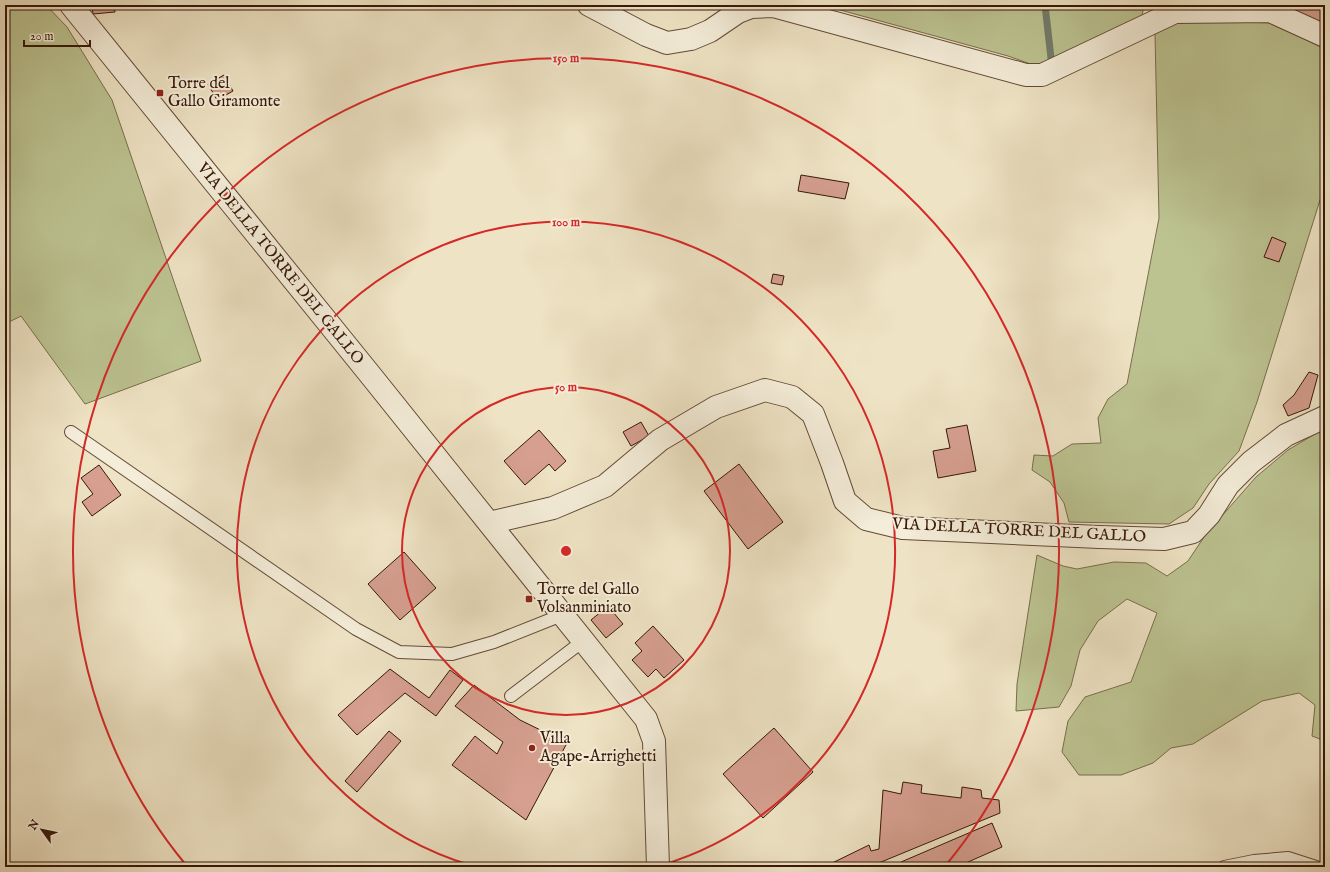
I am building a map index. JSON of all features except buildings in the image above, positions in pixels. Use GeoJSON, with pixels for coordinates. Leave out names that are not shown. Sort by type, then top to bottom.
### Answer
{"type":"FeatureCollection","features":[{"type":"Feature","properties":{"kind":"street","name":"VIA DELLA TORRE DEL GALLO"},"geometry":{"type":"LineString","coordinates":[[71,5],[646,719],[654,741],[658,867]]}},
{"type":"Feature","properties":{"kind":"street"},"geometry":{"type":"LineString","coordinates":[[589,5],[646,35],[667,43],[691,38],[710,31],[738,12],[751,7],[773,6],[1026,75],[1042,75],[1175,12],[1270,10],[1325,36]]}},
{"type":"Feature","properties":{"kind":"street","name":"VIA DELLA TORRE DEL GALLO"},"geometry":{"type":"LineString","coordinates":[[489,523],[553,508],[605,486],[660,440],[716,407],[765,390],[792,398],[813,414],[832,463],[844,501],[866,519],[903,528],[1164,539],[1193,532],[1209,515],[1228,485],[1251,462],[1286,435],[1325,417]]}},
{"type":"Feature","properties":{"kind":"lane"},"geometry":{"type":"LineString","coordinates":[[71,432],[356,629],[399,652],[452,654],[494,642],[562,615]]}},
{"type":"Feature","properties":{"kind":"lane"},"geometry":{"type":"LineString","coordinates":[[511,696],[583,642]]}},
{"type":"Feature","properties":{"kind":"lane"},"geometry":{"type":"LineString","coordinates":[[1224,867],[1254,861],[1288,858],[1316,867]]}},
{"type":"Feature","properties":{"kind":"green space"},"geometry":{"type":"Polygon","coordinates":[[[5,5],[46,5],[67,27],[112,100],[201,361],[85,404],[21,316],[5,324],[5,5]]]}},
{"type":"Feature","properties":{"kind":"green space"},"geometry":{"type":"Polygon","coordinates":[[[822,5],[1144,5],[1142,16],[1039,67],[1008,56],[822,5]]]}},
{"type":"Feature","properties":{"kind":"green space"},"geometry":{"type":"Polygon","coordinates":[[[1178,20],[1273,23],[1325,49],[1325,184],[1257,402],[1239,451],[1209,484],[1193,508],[1169,524],[1069,522],[1064,503],[1050,482],[1032,470],[1034,455],[1053,456],[1072,444],[1101,443],[1098,418],[1108,399],[1127,384],[1159,218],[1155,34],[1178,20]]]}},
{"type":"Feature","properties":{"kind":"green space"},"geometry":{"type":"Polygon","coordinates":[[[1325,428],[1325,741],[1312,736],[1315,705],[1299,693],[1262,701],[1193,744],[1171,748],[1153,763],[1121,775],[1079,775],[1062,752],[1068,721],[1085,697],[1131,682],[1157,613],[1127,599],[1098,621],[1080,650],[1071,686],[1059,707],[1016,711],[1017,684],[1037,555],[1063,566],[1077,569],[1114,562],[1146,563],[1167,576],[1188,561],[1206,534],[1256,477],[1288,450],[1325,428]]]}},
{"type":"Feature","properties":{"kind":"waterway"},"geometry":{"type":"LineString","coordinates":[[1045,5],[1051,58]]}},
{"type":"Feature","properties":{"kind":"place","name":"Torre del Gallo Giramonte"},"geometry":{"type":"Point","coordinates":[160,93]}},
{"type":"Feature","properties":{"kind":"place","name":"Torre del Gallo Volsanminiato"},"geometry":{"type":"Point","coordinates":[529,599]}},
{"type":"Feature","properties":{"kind":"place","name":"Villa Agape-Arrighetti"},"geometry":{"type":"Point","coordinates":[532,748]}}]}
